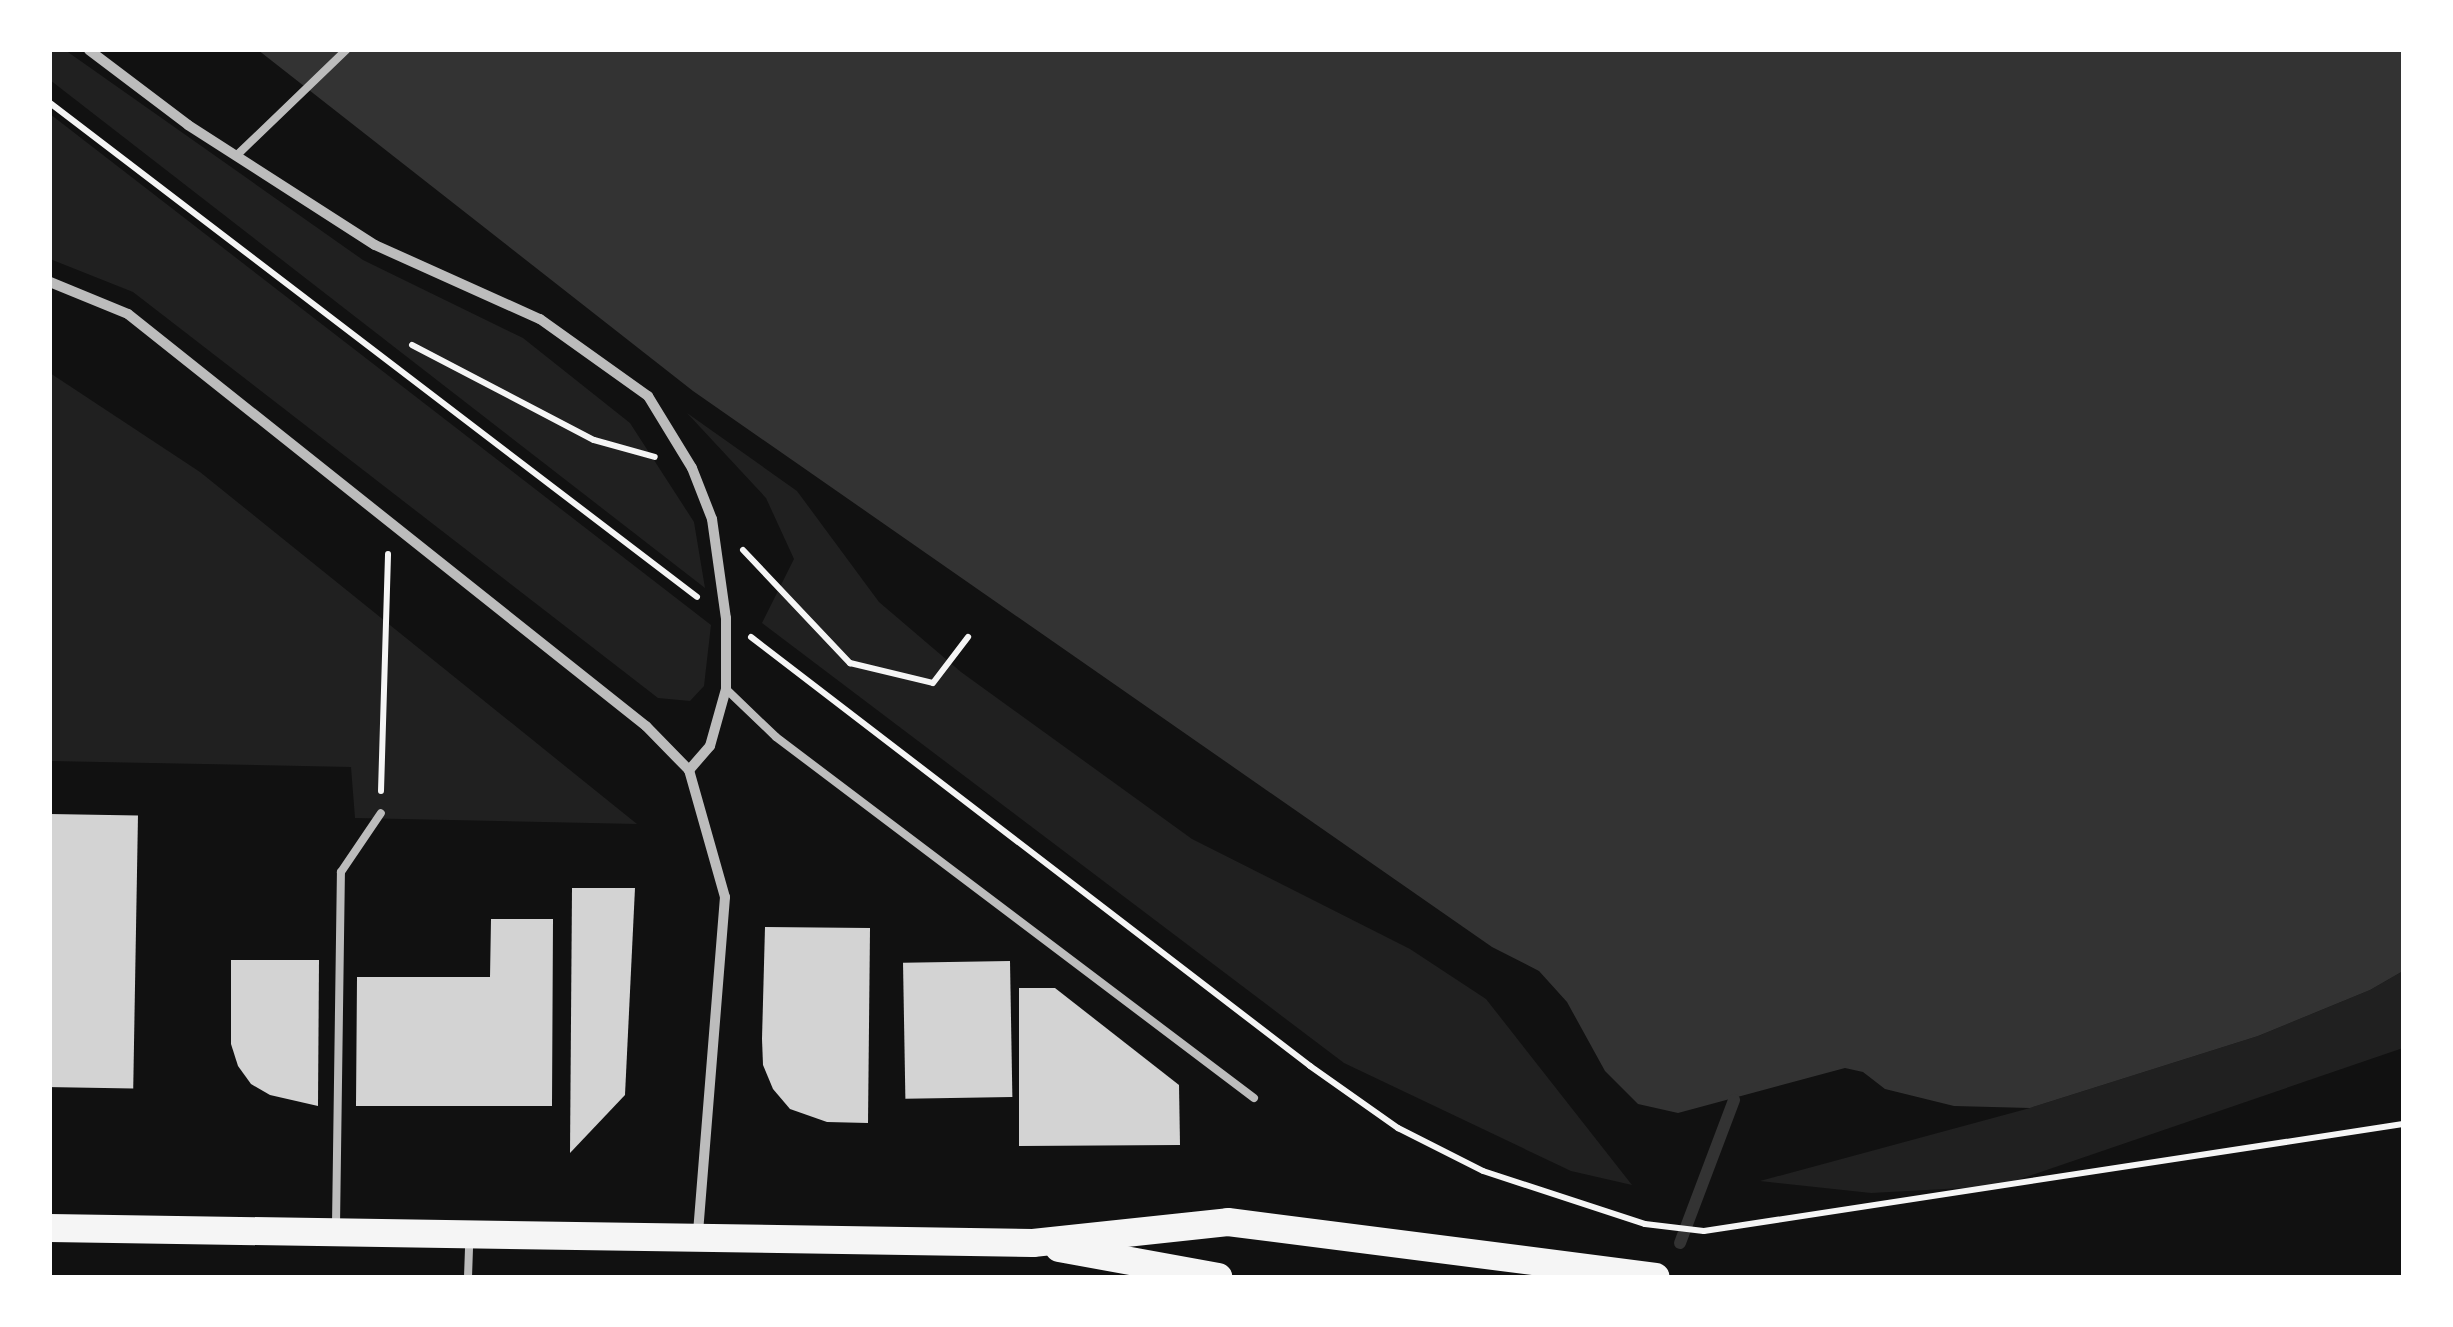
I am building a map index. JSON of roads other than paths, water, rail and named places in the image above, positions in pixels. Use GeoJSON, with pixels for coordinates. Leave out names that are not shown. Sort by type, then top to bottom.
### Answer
{"type":"FeatureCollection","features":[{"type":"Feature","properties":{"kind":"highway"},"geometry":{"type":"LineString","coordinates":[[50,1228],[1032,1243],[1228,1222],[1655,1277]]}},
{"type":"Feature","properties":{"kind":"highway"},"geometry":{"type":"LineString","coordinates":[[1032,1243],[1180,1275],[1218,1277]]}},
{"type":"Feature","properties":{"kind":"street"},"geometry":{"type":"LineString","coordinates":[[89,50],[236,156],[375,245],[540,320],[648,396],[692,468],[712,518],[726,618],[726,688],[710,746],[688,770]]}},
{"type":"Feature","properties":{"kind":"street"},"geometry":{"type":"LineString","coordinates":[[50,282],[128,314],[646,726],[688,770],[725,898],[698,1237]]}},
{"type":"Feature","properties":{"kind":"lane"},"geometry":{"type":"LineString","coordinates":[[236,156],[346,50]]}},
{"type":"Feature","properties":{"kind":"lane"},"geometry":{"type":"LineString","coordinates":[[726,688],[776,737],[1254,1098]]}},
{"type":"Feature","properties":{"kind":"lane"},"geometry":{"type":"LineString","coordinates":[[336,1234],[341,872],[380,813]]}},
{"type":"Feature","properties":{"kind":"lane"},"geometry":{"type":"LineString","coordinates":[[468,1277],[469,1236]]}},
{"type":"Feature","properties":{"kind":"waterway"},"geometry":{"type":"LineString","coordinates":[[1680,1243],[1734,1100]]}}]}
